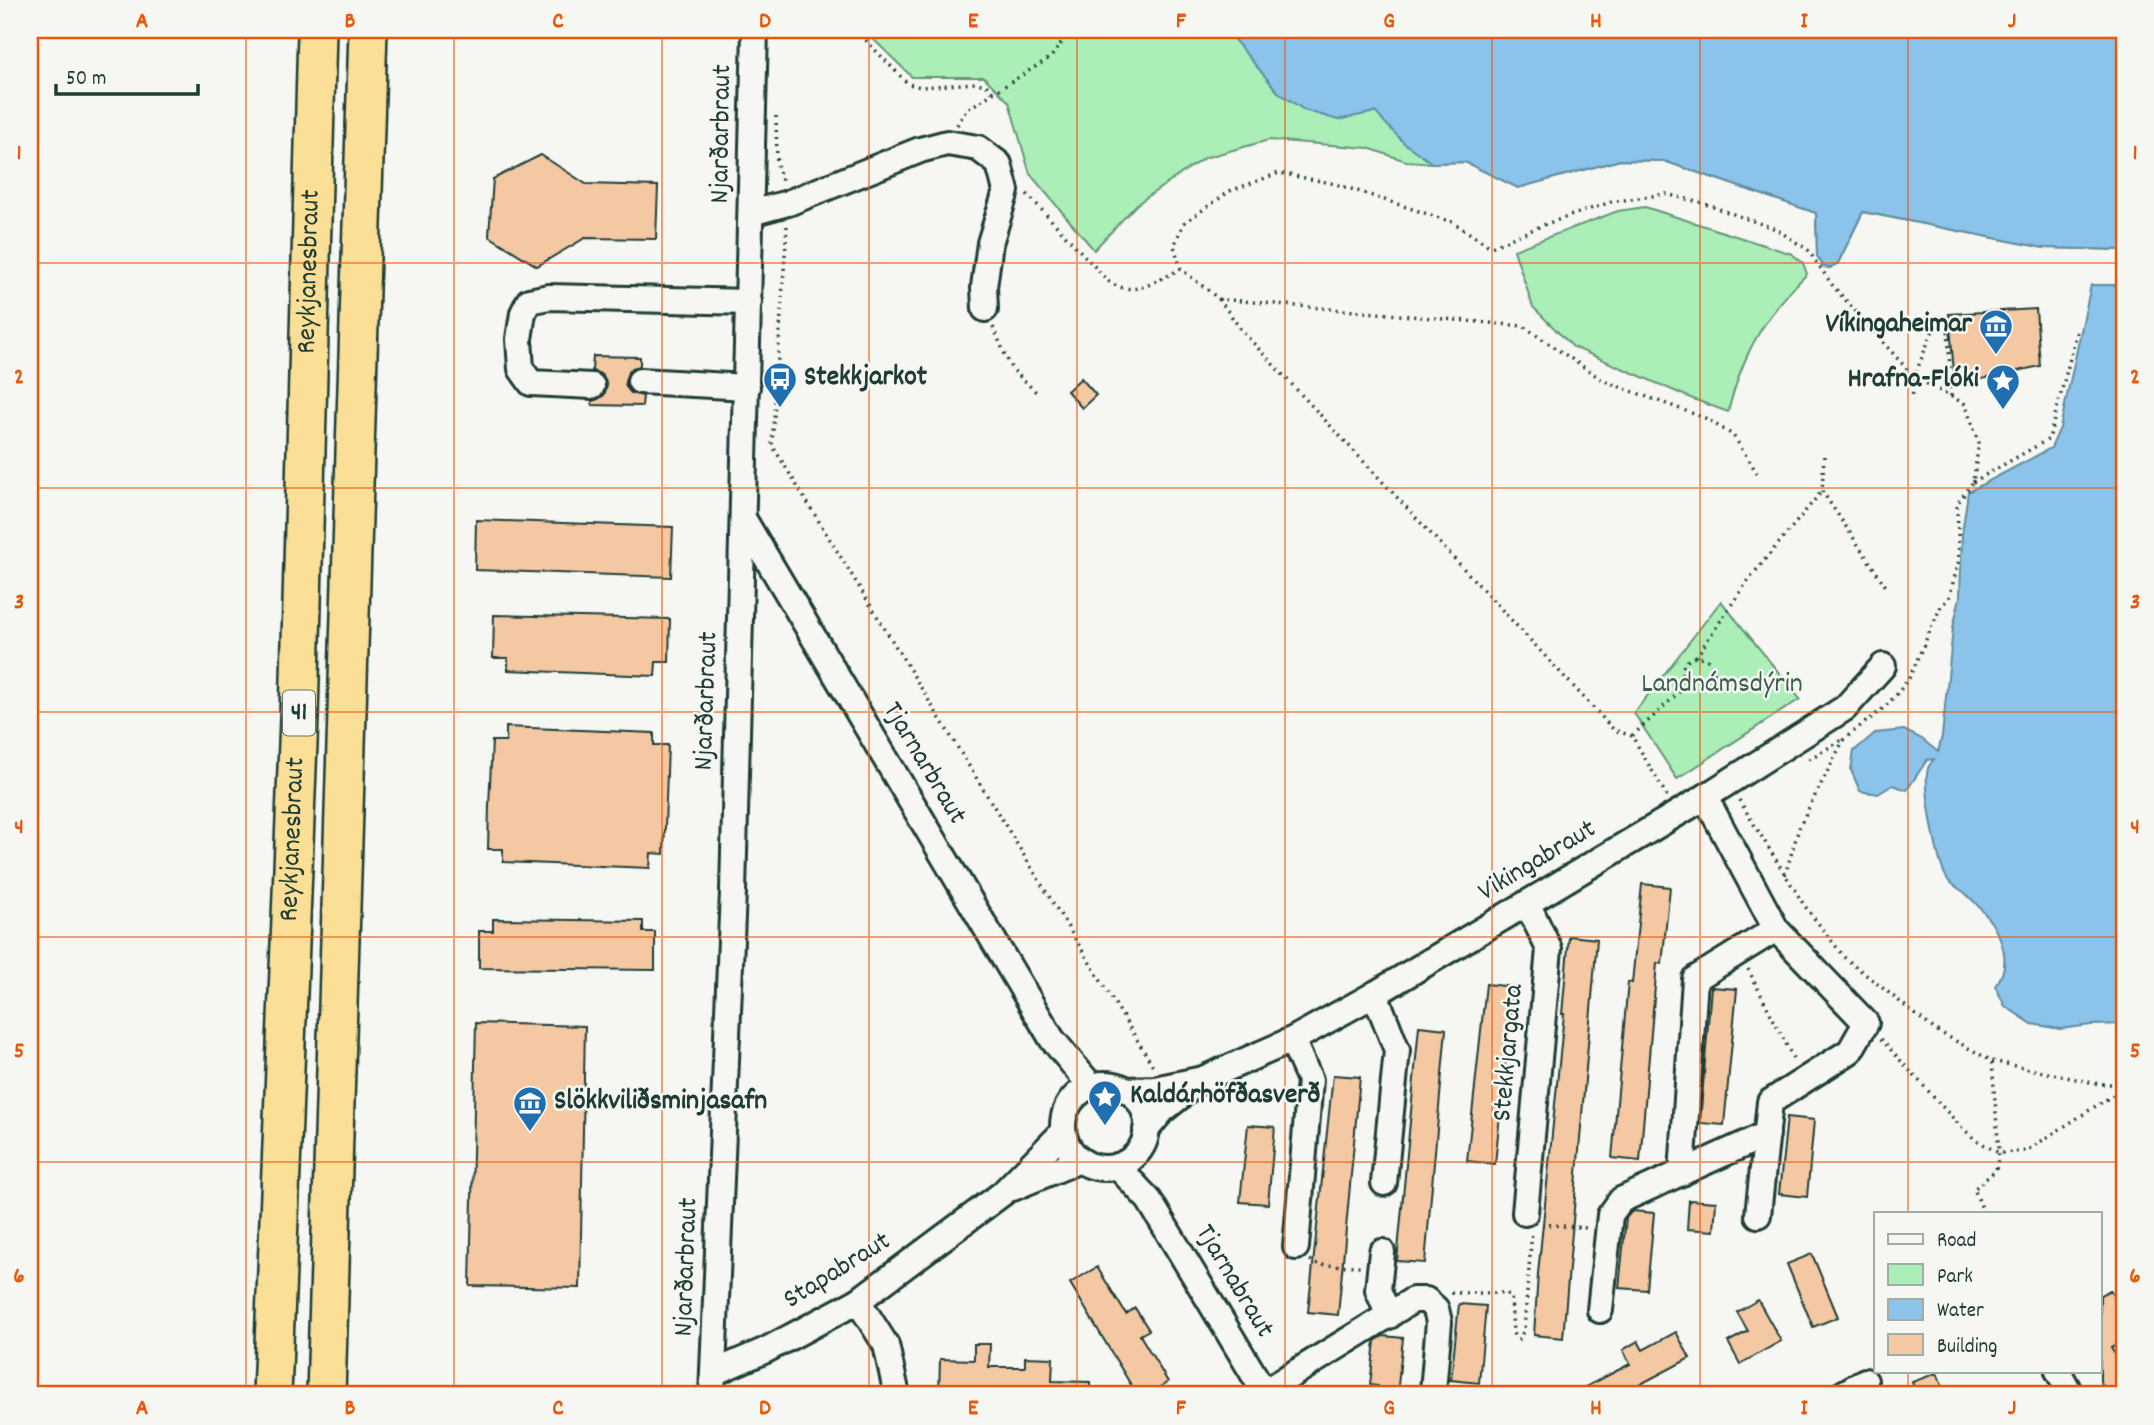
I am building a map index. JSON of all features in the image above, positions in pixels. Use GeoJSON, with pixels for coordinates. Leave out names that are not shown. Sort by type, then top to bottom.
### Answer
{"type":"FeatureCollection","features":[{"type":"Feature","properties":{"kind":"highway","name":"Reykjanesbraut"},"geometry":{"type":"LineString","coordinates":[[272,1395],[299,718],[317,30]]}},
{"type":"Feature","properties":{"kind":"highway","name":"Reykjanesbraut"},"geometry":{"type":"LineString","coordinates":[[327,1395],[368,30]]}},
{"type":"Feature","properties":{"kind":"street","name":"Njarðarbraut"},"geometry":{"type":"LineString","coordinates":[[713,1384],[733,892],[755,30]]}},
{"type":"Feature","properties":{"kind":"street"},"geometry":{"type":"LineString","coordinates":[[751,213],[788,203],[920,150],[947,143],[978,148],[999,164],[1006,191],[990,243],[984,287],[985,309]]}},
{"type":"Feature","properties":{"kind":"street"},"geometry":{"type":"LineString","coordinates":[[592,386],[531,383],[521,369],[519,339],[523,313],[530,301],[549,297],[749,302]]}},
{"type":"Feature","properties":{"kind":"street"},"geometry":{"type":"LineString","coordinates":[[640,381],[747,387]]}},
{"type":"Feature","properties":{"kind":"street","name":"Tjarnarbraut"},"geometry":{"type":"LineString","coordinates":[[743,519],[1052,1039],[1081,1093]]}},
{"type":"Feature","properties":{"kind":"street","name":"Vikingabraut"},"geometry":{"type":"LineString","coordinates":[[1126,1090],[1163,1087],[1203,1079],[1292,1040],[1375,994],[1678,814],[1709,805],[1845,708],[1883,666]]}},
{"type":"Feature","properties":{"kind":"street"},"geometry":{"type":"LineString","coordinates":[[1709,805],[1776,929],[1866,1023],[1850,1051],[1770,1102],[1758,1215]]}},
{"type":"Feature","properties":{"kind":"street","name":"Stekkjargata"},"geometry":{"type":"LineString","coordinates":[[1525,1213],[1549,949],[1527,903]]}},
{"type":"Feature","properties":{"kind":"street"},"geometry":{"type":"LineString","coordinates":[[1682,1173],[1695,979],[1776,929]]}},
{"type":"Feature","properties":{"kind":"street"},"geometry":{"type":"LineString","coordinates":[[1375,994],[1397,1050],[1384,1183]]}},
{"type":"Feature","properties":{"kind":"street"},"geometry":{"type":"LineString","coordinates":[[1292,1040],[1310,1080],[1296,1247]]}},
{"type":"Feature","properties":{"kind":"street","name":"Vikingabraut"},"geometry":{"type":"LineString","coordinates":[[1142,1140],[1162,1111],[1203,1079]]}},
{"type":"Feature","properties":{"kind":"street"},"geometry":{"type":"LineString","coordinates":[[1103,1084],[1126,1090],[1135,1097],[1146,1118],[1142,1140],[1129,1160],[1104,1168],[1080,1160],[1066,1143],[1063,1121],[1081,1093],[1103,1084]]}},
{"type":"Feature","properties":{"kind":"street","name":"Stapabraut"},"geometry":{"type":"LineString","coordinates":[[713,1384],[766,1350],[858,1301],[1003,1193],[1063,1132]]}},
{"type":"Feature","properties":{"kind":"street"},"geometry":{"type":"LineString","coordinates":[[1600,1310],[1610,1215],[1621,1200],[1767,1134]]}},
{"type":"Feature","properties":{"kind":"street","name":"Tjarnabraut"},"geometry":{"type":"LineString","coordinates":[[1142,1140],[1149,1200]]}},
{"type":"Feature","properties":{"kind":"street","name":"Stapabraut"},"geometry":{"type":"LineString","coordinates":[[1003,1193],[1080,1160]]}},
{"type":"Feature","properties":{"kind":"street","name":"Tjarnabraut"},"geometry":{"type":"LineString","coordinates":[[1117,1166],[1149,1200],[1265,1394]]}},
{"type":"Feature","properties":{"kind":"street"},"geometry":{"type":"LineString","coordinates":[[1381,1260],[1378,1290],[1389,1316]]}},
{"type":"Feature","properties":{"kind":"street"},"geometry":{"type":"LineString","coordinates":[[1265,1394],[1413,1300],[1426,1300],[1436,1309],[1439,1322],[1433,1391]]}},
{"type":"Feature","properties":{"kind":"street"},"geometry":{"type":"LineString","coordinates":[[858,1301],[886,1345],[897,1395]]}},
{"type":"Feature","properties":{"kind":"street"},"geometry":{"type":"LineString","coordinates":[[2059,1372],[2071,1395]]}},
{"type":"Feature","properties":{"kind":"street"},"geometry":{"type":"LineString","coordinates":[[1841,1395],[1865,1381]]}},
{"type":"Feature","properties":{"kind":"path"},"geometry":{"type":"LineString","coordinates":[[856,30],[908,84],[921,87],[976,83],[986,85],[993,93]]}},
{"type":"Feature","properties":{"kind":"path"},"geometry":{"type":"LineString","coordinates":[[947,143],[966,110],[1051,57],[1071,30]]}},
{"type":"Feature","properties":{"kind":"path"},"geometry":{"type":"LineString","coordinates":[[776,110],[777,164],[788,203],[772,445],[1141,1045],[1163,1087]]}},
{"type":"Feature","properties":{"kind":"path"},"geometry":{"type":"LineString","coordinates":[[1678,814],[1632,736],[1614,730],[1604,720],[1242,331],[1219,299],[1181,269],[1174,246],[1184,223],[1230,191],[1279,173],[1336,184],[1451,222],[1491,247],[1546,224],[1611,202],[1666,194],[1699,202],[1776,229],[1808,250],[1833,286],[1914,377],[1965,404],[1979,443],[1973,482]]}},
{"type":"Feature","properties":{"kind":"path"},"geometry":{"type":"LineString","coordinates":[[1026,193],[1115,286],[1133,290],[1142,288],[1181,269]]}},
{"type":"Feature","properties":{"kind":"path"},"geometry":{"type":"LineString","coordinates":[[1219,299],[1523,326],[1605,381],[1705,418],[1732,435],[1757,472]]}},
{"type":"Feature","properties":{"kind":"path"},"geometry":{"type":"LineString","coordinates":[[985,309],[1010,368],[1038,394]]}},
{"type":"Feature","properties":{"kind":"path"},"geometry":{"type":"LineString","coordinates":[[1912,400],[1914,377],[1935,325],[1948,325],[1951,397]]}},
{"type":"Feature","properties":{"kind":"path"},"geometry":{"type":"LineString","coordinates":[[1785,875],[1800,825],[1844,739],[1885,707],[1898,693],[1909,678],[1941,606],[1949,598],[1959,560],[1957,504],[1973,482],[2049,439],[2078,328]]}},
{"type":"Feature","properties":{"kind":"path"},"geometry":{"type":"LineString","coordinates":[[1696,657],[1711,664],[1714,677],[1703,689],[1692,688],[1682,677],[1687,661],[1696,657],[1749,579],[1822,491],[1824,456]]}},
{"type":"Feature","properties":{"kind":"path"},"geometry":{"type":"LineString","coordinates":[[1822,491],[1887,588]]}},
{"type":"Feature","properties":{"kind":"path"},"geometry":{"type":"LineString","coordinates":[[1632,736],[1687,685]]}},
{"type":"Feature","properties":{"kind":"path"},"geometry":{"type":"LineString","coordinates":[[1709,805],[1738,798],[1804,905],[1845,958],[1934,1029],[1992,1061],[2099,1084],[2124,1086]]}},
{"type":"Feature","properties":{"kind":"path"},"geometry":{"type":"LineString","coordinates":[[1739,952],[1804,1081]]}},
{"type":"Feature","properties":{"kind":"path"},"geometry":{"type":"LineString","coordinates":[[1866,1023],[1961,1127],[1976,1140],[1999,1153],[2026,1151],[2124,1086]]}},
{"type":"Feature","properties":{"kind":"path"},"geometry":{"type":"LineString","coordinates":[[1984,1212],[1974,1189],[1996,1170],[1999,1153],[1992,1061]]}},
{"type":"Feature","properties":{"kind":"path"},"geometry":{"type":"LineString","coordinates":[[1426,1300],[1445,1293],[1506,1293],[1511,1297],[1513,1333],[1519,1339],[1524,1330],[1533,1223],[1608,1230]]}},
{"type":"Feature","properties":{"kind":"path"},"geometry":{"type":"LineString","coordinates":[[1296,1247],[1307,1259],[1318,1265],[1381,1260]]}},
{"type":"Feature","properties":{"kind":"green space"},"geometry":{"type":"Polygon","coordinates":[[[864,30],[1943,30],[2124,250],[2044,248],[1863,212],[1838,263],[1830,268],[1824,267],[1817,256],[1816,213],[1664,161],[1620,160],[1518,188],[1465,162],[1406,161],[1368,148],[1269,140],[1204,158],[1137,204],[1094,250],[1030,174],[1009,102],[984,77],[912,77],[864,30]]]}},
{"type":"Feature","properties":{"kind":"green space"},"geometry":{"type":"Polygon","coordinates":[[[1645,207],[1792,254],[1803,263],[1807,274],[1778,305],[1757,337],[1740,372],[1728,412],[1573,347],[1533,307],[1514,250],[1618,211],[1645,207]]]}},
{"type":"Feature","properties":{"kind":"green space","name":"Landnámsdýrin"},"geometry":{"type":"Polygon","coordinates":[[[1721,601],[1800,699],[1677,779],[1634,713],[1721,601]]]}},
{"type":"Feature","properties":{"kind":"water"},"geometry":{"type":"Polygon","coordinates":[[[1226,30],[2124,30],[2124,250],[2044,248],[1863,212],[1838,263],[1830,268],[1824,267],[1817,256],[1816,213],[1664,161],[1620,160],[1518,188],[1465,162],[1432,163],[1404,143],[1375,112],[1338,120],[1304,110],[1278,92],[1226,30]]]}},
{"type":"Feature","properties":{"kind":"water"},"geometry":{"type":"Polygon","coordinates":[[[2091,285],[2124,285],[2124,1024],[2060,1029],[2032,1024],[2005,1006],[1995,986],[2002,974],[2004,961],[1999,936],[1984,912],[1948,880],[1940,859],[1927,791],[1928,768],[1934,759],[1927,760],[1907,790],[1893,785],[1878,794],[1860,791],[1851,770],[1854,751],[1875,733],[1904,730],[1922,739],[1938,752],[1953,628],[1960,597],[1962,534],[1968,492],[2051,448],[2060,428],[2091,285]]]}},
{"type":"Feature","properties":{"kind":"building"},"geometry":{"type":"Polygon","coordinates":[[[541,155],[586,184],[658,186],[656,239],[585,238],[537,266],[489,236],[493,179],[541,155]]]}},
{"type":"Feature","properties":{"kind":"building","name":"Víkingaheimar"},"geometry":{"type":"Polygon","coordinates":[[[2036,309],[2040,366],[1955,385],[1949,314],[2036,309]]]}},
{"type":"Feature","properties":{"kind":"building"},"geometry":{"type":"Polygon","coordinates":[[[593,356],[640,357],[640,366],[628,372],[625,381],[631,393],[643,396],[642,406],[592,405],[592,401],[604,395],[607,386],[601,374],[592,371],[593,356]]]}},
{"type":"Feature","properties":{"kind":"building"},"geometry":{"type":"Polygon","coordinates":[[[1081,378],[1096,395],[1082,408],[1067,391],[1081,378]]]}},
{"type":"Feature","properties":{"kind":"building"},"geometry":{"type":"Polygon","coordinates":[[[476,520],[673,527],[671,577],[475,570],[476,520]]]}},
{"type":"Feature","properties":{"kind":"building"},"geometry":{"type":"Polygon","coordinates":[[[494,615],[670,619],[669,662],[656,662],[655,676],[508,670],[508,658],[493,658],[494,615]]]}},
{"type":"Feature","properties":{"kind":"building"},"geometry":{"type":"Polygon","coordinates":[[[506,727],[654,733],[654,745],[668,745],[664,854],[651,853],[650,868],[503,862],[503,849],[488,849],[492,741],[506,741],[506,727]]]}},
{"type":"Feature","properties":{"kind":"building"},"geometry":{"type":"Polygon","coordinates":[[[1642,884],[1670,887],[1662,964],[1657,963],[1640,1161],[1612,1158],[1628,982],[1632,983],[1642,884]]]}},
{"type":"Feature","properties":{"kind":"building"},"geometry":{"type":"Polygon","coordinates":[[[493,919],[643,921],[643,932],[655,932],[655,970],[479,968],[479,931],[493,931],[493,919]]]}},
{"type":"Feature","properties":{"kind":"building"},"geometry":{"type":"Polygon","coordinates":[[[1569,936],[1597,939],[1563,1338],[1534,1335],[1569,936]]]}},
{"type":"Feature","properties":{"kind":"building"},"geometry":{"type":"Polygon","coordinates":[[[1486,984],[1513,987],[1495,1164],[1467,1161],[1486,984]]]}},
{"type":"Feature","properties":{"kind":"building"},"geometry":{"type":"Polygon","coordinates":[[[1711,987],[1737,989],[1724,1125],[1700,1123],[1711,987]]]}},
{"type":"Feature","properties":{"kind":"building"},"geometry":{"type":"Polygon","coordinates":[[[476,1023],[585,1026],[580,1288],[470,1286],[476,1023]]]}},
{"type":"Feature","properties":{"kind":"building"},"geometry":{"type":"Polygon","coordinates":[[[1419,1026],[1446,1029],[1425,1263],[1397,1261],[1419,1026]]]}},
{"type":"Feature","properties":{"kind":"building"},"geometry":{"type":"Polygon","coordinates":[[[1333,1075],[1360,1077],[1338,1315],[1308,1312],[1333,1075]]]}},
{"type":"Feature","properties":{"kind":"building"},"geometry":{"type":"Polygon","coordinates":[[[1787,1117],[1814,1120],[1807,1197],[1779,1194],[1787,1117]]]}},
{"type":"Feature","properties":{"kind":"building"},"geometry":{"type":"Polygon","coordinates":[[[1248,1125],[1275,1127],[1268,1204],[1240,1202],[1248,1125]]]}},
{"type":"Feature","properties":{"kind":"building"},"geometry":{"type":"Polygon","coordinates":[[[1689,1200],[1716,1202],[1714,1231],[1687,1229],[1689,1200]]]}},
{"type":"Feature","properties":{"kind":"building"},"geometry":{"type":"Polygon","coordinates":[[[1632,1211],[1654,1213],[1647,1290],[1619,1288],[1626,1218],[1632,1211]]]}},
{"type":"Feature","properties":{"kind":"building"},"geometry":{"type":"Polygon","coordinates":[[[1812,1254],[1838,1317],[1813,1327],[1787,1264],[1812,1254]]]}},
{"type":"Feature","properties":{"kind":"building"},"geometry":{"type":"Polygon","coordinates":[[[1097,1267],[1126,1314],[1135,1308],[1149,1330],[1140,1335],[1168,1382],[1147,1395],[1137,1395],[1070,1283],[1097,1267]]]}},
{"type":"Feature","properties":{"kind":"building"},"geometry":{"type":"Polygon","coordinates":[[[2110,1290],[2124,1315],[2124,1341],[2111,1348],[2124,1370],[2124,1395],[2108,1395],[2100,1381],[2102,1294],[2110,1290]]]}},
{"type":"Feature","properties":{"kind":"building"},"geometry":{"type":"Polygon","coordinates":[[[1758,1300],[1781,1341],[1740,1364],[1728,1342],[1748,1331],[1737,1312],[1758,1300]]]}},
{"type":"Feature","properties":{"kind":"building"},"geometry":{"type":"Polygon","coordinates":[[[1459,1304],[1486,1306],[1479,1383],[1451,1380],[1459,1304]]]}},
{"type":"Feature","properties":{"kind":"building"},"geometry":{"type":"Polygon","coordinates":[[[1676,1332],[1690,1358],[1620,1395],[1570,1395],[1630,1364],[1623,1350],[1638,1341],[1643,1350],[1676,1332]]]}},
{"type":"Feature","properties":{"kind":"building"},"geometry":{"type":"Polygon","coordinates":[[[1383,1336],[1403,1338],[1397,1395],[1377,1395],[1378,1386],[1370,1385],[1375,1341],[1383,1336]]]}},
{"type":"Feature","properties":{"kind":"building"},"geometry":{"type":"Polygon","coordinates":[[[974,1344],[990,1344],[989,1367],[1025,1367],[1025,1357],[1053,1358],[1052,1381],[1090,1382],[1090,1395],[939,1395],[940,1359],[974,1360],[974,1344]]]}},
{"type":"Feature","properties":{"kind":"building"},"geometry":{"type":"Polygon","coordinates":[[[1937,1373],[1946,1395],[1917,1395],[1912,1382],[1937,1373]]]}},
{"type":"Feature","properties":{"kind":"place","name":"Víkingaheimar"},"geometry":{"type":"Point","coordinates":[1996,356]}},
{"type":"Feature","properties":{"kind":"place","name":"Stekkjarkot"},"geometry":{"type":"Point","coordinates":[780,409]}},
{"type":"Feature","properties":{"kind":"place","name":"Hrafna-Flóki"},"geometry":{"type":"Point","coordinates":[2003,411]}},
{"type":"Feature","properties":{"kind":"place","name":"Kaldárhöfðasverð"},"geometry":{"type":"Point","coordinates":[1105,1127]}},
{"type":"Feature","properties":{"kind":"place","name":"Slökkviliðsminjasafn"},"geometry":{"type":"Point","coordinates":[530,1133]}}]}
